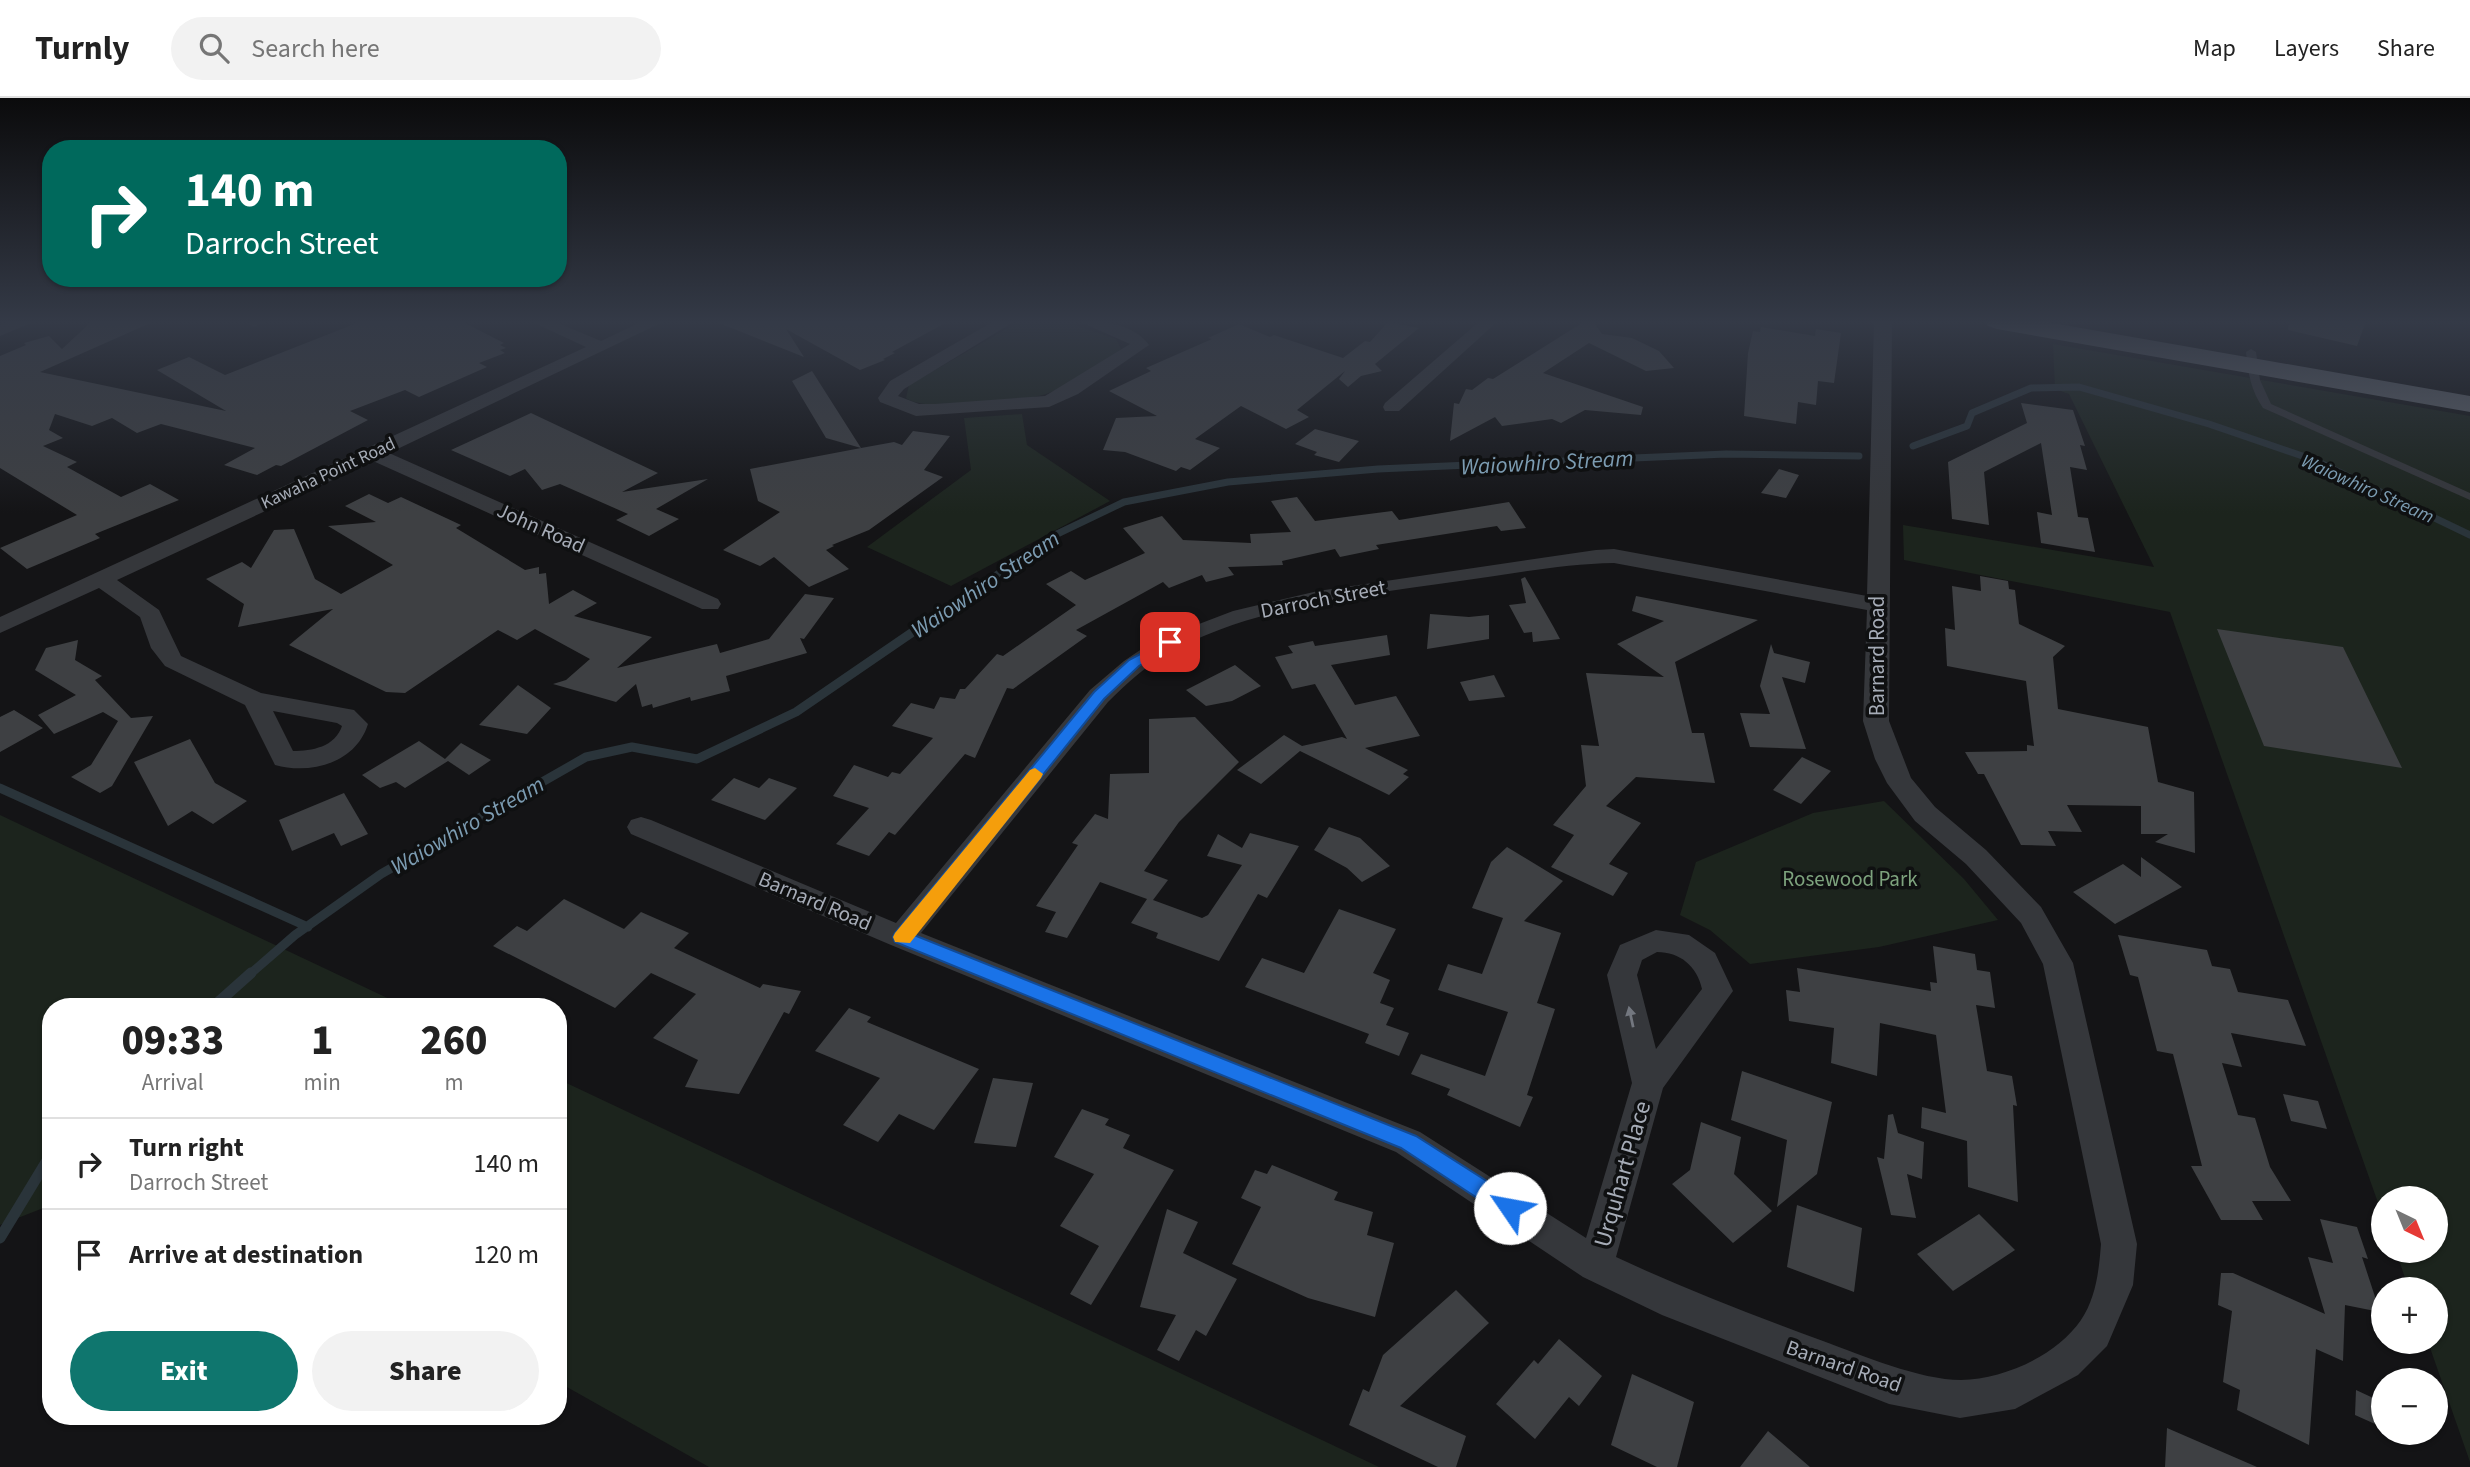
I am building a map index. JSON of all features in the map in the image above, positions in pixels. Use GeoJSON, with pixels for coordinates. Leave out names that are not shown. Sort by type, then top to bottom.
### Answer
{"type":"FeatureCollection","features":[{"type":"Feature","properties":{"kind":"highway"},"geometry":{"type":"LineString","coordinates":[[2377,385],[2470,404]]}},
{"type":"Feature","properties":{"kind":"highway"},"geometry":{"type":"LineString","coordinates":[[2447,385],[2470,388]]}},
{"type":"Feature","properties":{"kind":"street","name":"Kawaha Point Road"},"geometry":{"type":"LineString","coordinates":[[0,626],[519,385]]}},
{"type":"Feature","properties":{"kind":"street"},"geometry":{"type":"LineString","coordinates":[[897,385],[887,398],[916,410],[935,410],[1049,401],[1079,385]]}},
{"type":"Feature","properties":{"kind":"street"},"geometry":{"type":"LineString","coordinates":[[1392,407],[1420,385]]}},
{"type":"Feature","properties":{"kind":"street","name":"Barnard Road"},"geometry":{"type":"LineString","coordinates":[[641,827],[901,937],[1408,1142],[1596,1265],[1675,1303],[1889,1385],[1961,1399],[2015,1390],[2066,1362],[2094,1333],[2115,1285],[2119,1244],[2058,963],[2031,915],[1976,857],[1925,814],[1900,782],[1888,759],[1876,721],[1882,385]]}},
{"type":"Feature","properties":{"kind":"street","name":"John Road"},"geometry":{"type":"LineString","coordinates":[[372,453],[710,604]]}},
{"type":"Feature","properties":{"kind":"street","name":"Darroch Street"},"geometry":{"type":"LineString","coordinates":[[901,937],[1099,696],[1134,663],[1170,642],[1208,627],[1261,610],[1401,584],[1585,556],[1614,556],[1877,605]]}},
{"type":"Feature","properties":{"kind":"street"},"geometry":{"type":"LineString","coordinates":[[100,579],[140,604],[151,615],[163,648],[173,661],[254,700]]}},
{"type":"Feature","properties":{"kind":"street","name":"Urquhart Place"},"geometry":{"type":"LineString","coordinates":[[1596,1265],[1648,1083]]}},
{"type":"Feature","properties":{"kind":"lane"},"geometry":{"type":"LineString","coordinates":[[2258,385],[2260,396],[2267,406],[2470,497]]}},
{"type":"Feature","properties":{"kind":"green space"},"geometry":{"type":"Polygon","coordinates":[[[909,385],[1067,385],[1033,397],[974,405],[933,405],[917,402],[906,398],[909,385]]]}},
{"type":"Feature","properties":{"kind":"green space"},"geometry":{"type":"Polygon","coordinates":[[[2055,385],[2290,385],[2470,416],[2470,1462],[2448,1399],[2448,1368],[2437,1368],[2432,1354],[2448,1354],[2448,1277],[2405,1277],[2400,1264],[2448,1264],[2448,1186],[2372,1186],[2170,612],[1904,560],[1903,525],[2154,567],[2069,394],[2055,389],[2055,385]]]}},
{"type":"Feature","properties":{"kind":"green space"},"geometry":{"type":"Polygon","coordinates":[[[1022,414],[1027,445],[1110,501],[951,586],[867,547],[971,470],[964,418],[1022,414]]]}},
{"type":"Feature","properties":{"kind":"green space","name":"Rosewood Park"},"geometry":{"type":"Polygon","coordinates":[[[1884,801],[1964,879],[1998,920],[1879,947],[1750,964],[1710,930],[1680,915],[1696,862],[1813,813],[1884,801]]]}},
{"type":"Feature","properties":{"kind":"green space"},"geometry":{"type":"Polygon","coordinates":[[[0,815],[387,998],[42,998],[42,1209],[0,1225],[0,815]]]}},
{"type":"Feature","properties":{"kind":"green space"},"geometry":{"type":"Polygon","coordinates":[[[567,1083],[1379,1467],[709,1467],[567,1387],[567,1083]]]}},
{"type":"Feature","properties":{"kind":"building"},"geometry":{"type":"Polygon","coordinates":[[[0,385],[101,385],[226,411],[182,385],[446,385],[419,397],[405,390],[350,411],[368,420],[281,466],[276,465],[257,475],[224,465],[255,448],[161,424],[137,433],[112,418],[92,426],[55,414],[49,430],[63,438],[43,446],[77,462],[67,467],[121,497],[150,484],[179,500],[95,534],[100,538],[27,569],[0,548],[77,515],[0,468],[0,385]]]}},
{"type":"Feature","properties":{"kind":"building"},"geometry":{"type":"Polygon","coordinates":[[[794,385],[821,385],[861,448],[826,438],[794,385]]]}},
{"type":"Feature","properties":{"kind":"building"},"geometry":{"type":"Polygon","coordinates":[[[1122,385],[1328,385],[1297,410],[1309,417],[1286,429],[1241,406],[1195,439],[1220,448],[1190,470],[1181,467],[1176,471],[1125,452],[1103,450],[1116,418],[1157,416],[1109,391],[1122,385]]]}},
{"type":"Feature","properties":{"kind":"building"},"geometry":{"type":"Polygon","coordinates":[[[1479,385],[1578,385],[1643,407],[1641,415],[1585,410],[1561,423],[1552,419],[1502,426],[1495,417],[1450,441],[1454,403],[1459,404],[1466,389],[1472,390],[1479,385]]]}},
{"type":"Feature","properties":{"kind":"building"},"geometry":{"type":"Polygon","coordinates":[[[1746,385],[1818,385],[1816,405],[1798,402],[1796,424],[1744,416],[1746,385]]]}},
{"type":"Feature","properties":{"kind":"building"},"geometry":{"type":"Polygon","coordinates":[[[2021,403],[2073,410],[2085,446],[2080,445],[2087,470],[2070,467],[2078,517],[2088,518],[2095,552],[2041,543],[2037,512],[2052,515],[2041,443],[1984,472],[1989,525],[1952,519],[1948,462],[2027,423],[2021,403]]]}},
{"type":"Feature","properties":{"kind":"building"},"geometry":{"type":"Polygon","coordinates":[[[531,413],[658,473],[622,492],[708,479],[656,509],[679,519],[649,536],[616,520],[628,514],[560,484],[542,490],[525,469],[510,476],[451,450],[531,413]]]}},
{"type":"Feature","properties":{"kind":"building"},"geometry":{"type":"Polygon","coordinates":[[[1315,429],[1359,441],[1339,462],[1314,455],[1317,452],[1295,444],[1315,429]]]}},
{"type":"Feature","properties":{"kind":"building"},"geometry":{"type":"Polygon","coordinates":[[[913,431],[950,436],[924,470],[943,477],[869,530],[826,550],[849,569],[809,587],[774,557],[760,566],[723,550],[780,512],[758,501],[750,469],[894,442],[902,445],[913,431]]]}},
{"type":"Feature","properties":{"kind":"building"},"geometry":{"type":"Polygon","coordinates":[[[1779,469],[1799,475],[1786,498],[1761,493],[1779,469]]]}},
{"type":"Feature","properties":{"kind":"building"},"geometry":{"type":"Polygon","coordinates":[[[369,494],[388,503],[401,497],[461,525],[456,528],[525,570],[539,567],[539,574],[546,573],[549,604],[573,590],[597,603],[574,616],[652,637],[617,668],[717,644],[720,653],[769,639],[805,594],[834,598],[804,639],[800,638],[807,653],[726,676],[730,691],[691,701],[690,697],[653,708],[652,704],[642,707],[636,684],[616,702],[553,684],[566,680],[590,659],[535,629],[517,640],[498,630],[405,693],[386,692],[289,645],[333,609],[238,627],[244,604],[206,579],[242,562],[251,568],[274,530],[294,529],[315,579],[341,594],[393,565],[328,526],[376,522],[345,506],[369,494]]]}},
{"type":"Feature","properties":{"kind":"building"},"geometry":{"type":"Polygon","coordinates":[[[1297,497],[1315,521],[1392,511],[1399,520],[1509,502],[1526,528],[1501,531],[1497,526],[1376,545],[1379,549],[1340,557],[1335,549],[1282,561],[1283,565],[1228,567],[1234,575],[1206,582],[1202,575],[1169,588],[1163,582],[1076,630],[1087,636],[1013,689],[1007,688],[975,758],[965,754],[895,835],[889,832],[869,856],[836,844],[869,808],[833,796],[854,765],[888,777],[892,772],[900,774],[933,738],[892,726],[911,703],[934,709],[940,697],[955,699],[960,689],[965,689],[997,654],[1003,656],[1076,605],[1046,584],[1071,571],[1085,580],[1145,553],[1123,528],[1162,516],[1183,540],[1251,543],[1250,534],[1291,532],[1271,501],[1297,497]]]}},
{"type":"Feature","properties":{"kind":"building"},"geometry":{"type":"Polygon","coordinates":[[[1980,576],[2008,581],[2009,589],[2015,590],[2019,624],[2065,646],[2053,657],[2058,709],[2148,727],[2158,782],[2194,792],[2195,853],[2155,842],[2168,834],[2141,834],[2141,806],[2067,805],[2082,832],[2048,831],[2056,846],[2021,845],[1984,774],[1978,774],[1965,752],[2027,751],[2027,745],[2034,746],[2026,681],[1947,666],[1945,628],[1955,630],[1952,586],[1981,591],[1980,576]]]}},
{"type":"Feature","properties":{"kind":"building"},"geometry":{"type":"Polygon","coordinates":[[[1525,577],[1560,639],[1533,642],[1532,632],[1524,633],[1509,605],[1526,603],[1521,579],[1525,577]]]}},
{"type":"Feature","properties":{"kind":"building"},"geometry":{"type":"Polygon","coordinates":[[[1636,596],[1758,620],[1675,662],[1692,733],[1704,733],[1715,783],[1636,777],[1606,806],[1641,823],[1609,864],[1628,873],[1613,896],[1551,867],[1574,835],[1553,825],[1586,786],[1581,745],[1599,746],[1586,673],[1664,677],[1617,644],[1664,621],[1632,611],[1636,596]]]}},
{"type":"Feature","properties":{"kind":"building"},"geometry":{"type":"Polygon","coordinates":[[[1430,614],[1469,617],[1489,615],[1489,639],[1427,649],[1430,614]]]}},
{"type":"Feature","properties":{"kind":"building"},"geometry":{"type":"Polygon","coordinates":[[[2217,629],[2343,647],[2402,768],[2264,746],[2217,629]]]}},
{"type":"Feature","properties":{"kind":"building"},"geometry":{"type":"Polygon","coordinates":[[[1387,635],[1390,655],[1331,665],[1355,705],[1396,696],[1420,736],[1365,748],[1408,770],[1403,774],[1409,777],[1389,795],[1300,751],[1261,784],[1237,770],[1284,735],[1302,746],[1342,737],[1347,739],[1315,684],[1292,689],[1275,657],[1293,653],[1288,646],[1313,641],[1315,646],[1387,635]]]}},
{"type":"Feature","properties":{"kind":"building"},"geometry":{"type":"Polygon","coordinates":[[[78,640],[75,660],[102,676],[95,680],[131,718],[153,716],[112,786],[100,793],[71,777],[91,765],[118,721],[103,712],[54,734],[38,715],[76,695],[35,670],[46,648],[78,640]]]}},
{"type":"Feature","properties":{"kind":"building"},"geometry":{"type":"Polygon","coordinates":[[[1771,644],[1774,653],[1810,662],[1805,683],[1782,677],[1806,749],[1750,747],[1740,713],[1770,714],[1760,686],[1771,644]]]}},
{"type":"Feature","properties":{"kind":"building"},"geometry":{"type":"Polygon","coordinates":[[[1235,665],[1261,686],[1232,701],[1206,706],[1186,690],[1235,665]]]}},
{"type":"Feature","properties":{"kind":"building"},"geometry":{"type":"Polygon","coordinates":[[[1494,675],[1505,697],[1469,701],[1460,682],[1494,675]]]}},
{"type":"Feature","properties":{"kind":"building"},"geometry":{"type":"Polygon","coordinates":[[[518,685],[551,708],[527,734],[479,725],[518,685]]]}},
{"type":"Feature","properties":{"kind":"building"},"geometry":{"type":"Polygon","coordinates":[[[14,710],[43,728],[0,752],[0,717],[14,710]]]}},
{"type":"Feature","properties":{"kind":"building"},"geometry":{"type":"Polygon","coordinates":[[[1195,717],[1239,762],[1179,822],[1144,871],[1168,880],[1153,900],[1202,918],[1208,915],[1242,865],[1207,856],[1218,834],[1242,848],[1250,833],[1299,846],[1267,898],[1258,894],[1219,961],[1156,938],[1158,933],[1131,923],[1147,899],[1100,882],[1067,938],[1045,932],[1056,912],[1036,906],[1078,845],[1072,843],[1095,814],[1108,819],[1110,774],[1149,773],[1149,719],[1195,717]]]}},
{"type":"Feature","properties":{"kind":"building"},"geometry":{"type":"Polygon","coordinates":[[[190,739],[215,783],[247,801],[213,824],[192,811],[168,826],[134,762],[190,739]]]}},
{"type":"Feature","properties":{"kind":"building"},"geometry":{"type":"Polygon","coordinates":[[[419,741],[445,759],[461,743],[491,760],[469,775],[448,761],[405,788],[396,782],[380,788],[362,775],[419,741]]]}},
{"type":"Feature","properties":{"kind":"building"},"geometry":{"type":"Polygon","coordinates":[[[1802,757],[1831,771],[1801,804],[1773,790],[1802,757]]]}},
{"type":"Feature","properties":{"kind":"building"},"geometry":{"type":"Polygon","coordinates":[[[734,778],[759,788],[769,778],[797,788],[765,820],[711,800],[734,778]]]}},
{"type":"Feature","properties":{"kind":"building"},"geometry":{"type":"Polygon","coordinates":[[[344,793],[368,834],[341,846],[334,833],[292,851],[279,820],[344,793]]]}},
{"type":"Feature","properties":{"kind":"building"},"geometry":{"type":"Polygon","coordinates":[[[1329,827],[1360,838],[1390,866],[1362,882],[1347,868],[1314,850],[1329,827]]]}},
{"type":"Feature","properties":{"kind":"building"},"geometry":{"type":"Polygon","coordinates":[[[1507,847],[1563,881],[1524,921],[1561,933],[1537,1003],[1555,1009],[1527,1095],[1533,1097],[1520,1127],[1447,1095],[1450,1089],[1411,1074],[1421,1054],[1485,1076],[1508,1012],[1438,990],[1448,964],[1482,974],[1503,918],[1472,908],[1491,862],[1507,847]]]}},
{"type":"Feature","properties":{"kind":"building"},"geometry":{"type":"Polygon","coordinates":[[[2141,857],[2182,887],[2115,924],[2073,892],[2123,864],[2141,877],[2141,857]]]}},
{"type":"Feature","properties":{"kind":"building"},"geometry":{"type":"Polygon","coordinates":[[[564,899],[624,929],[641,912],[689,933],[674,948],[760,988],[763,984],[801,991],[789,1014],[784,1012],[739,1094],[685,1087],[698,1060],[653,1038],[696,994],[651,973],[615,1008],[493,946],[517,926],[527,931],[564,899]]]}},
{"type":"Feature","properties":{"kind":"building"},"geometry":{"type":"Polygon","coordinates":[[[1339,909],[1396,929],[1373,973],[1390,980],[1380,1003],[1394,1008],[1386,1025],[1409,1033],[1399,1056],[1365,1043],[1369,1034],[1245,987],[1262,958],[1304,973],[1339,909]]]}},
{"type":"Feature","properties":{"kind":"building"},"geometry":{"type":"Polygon","coordinates":[[[2118,935],[2207,950],[2212,966],[2230,969],[2238,992],[2288,1000],[2306,1046],[2231,1033],[2242,1067],[2222,1063],[2238,1115],[2255,1118],[2270,1167],[2291,1201],[2252,1201],[2263,1220],[2221,1220],[2191,1166],[2202,1166],[2173,1054],[2157,1051],[2138,977],[2130,975],[2118,935]]]}},
{"type":"Feature","properties":{"kind":"building"},"geometry":{"type":"Polygon","coordinates":[[[1933,946],[1975,954],[1977,970],[1990,972],[1995,1008],[1976,1005],[1987,1071],[2012,1076],[2017,1106],[2013,1105],[2018,1202],[1968,1187],[1967,1141],[1921,1128],[1922,1107],[1946,1113],[1936,1035],[1880,1023],[1877,1076],[1831,1063],[1834,1028],[1789,1021],[1786,990],[1800,992],[1797,968],[1931,991],[1930,982],[1937,983],[1933,946]]]}},
{"type":"Feature","properties":{"kind":"building"},"geometry":{"type":"Polygon","coordinates":[[[849,1008],[871,1017],[867,1022],[979,1069],[934,1130],[899,1114],[878,1142],[843,1125],[880,1078],[815,1051],[849,1008]]]}},
{"type":"Feature","properties":{"kind":"building"},"geometry":{"type":"Polygon","coordinates":[[[1742,1071],[1832,1102],[1817,1174],[1777,1207],[1787,1140],[1731,1120],[1742,1071]]]}},
{"type":"Feature","properties":{"kind":"building"},"geometry":{"type":"Polygon","coordinates":[[[993,1078],[1033,1083],[1016,1147],[974,1143],[993,1078]]]}},
{"type":"Feature","properties":{"kind":"building"},"geometry":{"type":"Polygon","coordinates":[[[2283,1094],[2318,1101],[2327,1129],[2291,1121],[2283,1094]]]}},
{"type":"Feature","properties":{"kind":"building"},"geometry":{"type":"Polygon","coordinates":[[[1082,1109],[1109,1119],[1105,1125],[1130,1135],[1123,1148],[1174,1170],[1091,1305],[1070,1294],[1099,1246],[1060,1226],[1094,1174],[1054,1157],[1082,1109]]]}},
{"type":"Feature","properties":{"kind":"building"},"geometry":{"type":"Polygon","coordinates":[[[1893,1114],[1898,1133],[1924,1142],[1922,1179],[1907,1174],[1916,1218],[1891,1215],[1877,1157],[1884,1159],[1888,1115],[1893,1114]]]}},
{"type":"Feature","properties":{"kind":"building"},"geometry":{"type":"Polygon","coordinates":[[[1701,1122],[1741,1137],[1734,1174],[1772,1211],[1733,1243],[1672,1184],[1690,1170],[1701,1122]]]}},
{"type":"Feature","properties":{"kind":"building"},"geometry":{"type":"Polygon","coordinates":[[[1272,1165],[1338,1192],[1334,1200],[1373,1212],[1367,1235],[1394,1243],[1375,1317],[1308,1298],[1232,1264],[1261,1207],[1241,1198],[1255,1170],[1267,1174],[1272,1165]]]}},
{"type":"Feature","properties":{"kind":"building"},"geometry":{"type":"Polygon","coordinates":[[[1797,1205],[1862,1228],[1854,1292],[1787,1267],[1797,1205]]]}},
{"type":"Feature","properties":{"kind":"building"},"geometry":{"type":"Polygon","coordinates":[[[1167,1209],[1198,1222],[1183,1253],[1237,1279],[1206,1336],[1196,1330],[1179,1361],[1157,1350],[1176,1315],[1140,1307],[1167,1209]]]}},
{"type":"Feature","properties":{"kind":"building"},"geometry":{"type":"Polygon","coordinates":[[[1979,1214],[2015,1250],[1953,1291],[1917,1254],[1979,1214]]]}},
{"type":"Feature","properties":{"kind":"building"},"geometry":{"type":"Polygon","coordinates":[[[2320,1219],[2357,1227],[2368,1259],[2362,1257],[2371,1284],[2371,1310],[2345,1305],[2343,1361],[2316,1349],[2309,1445],[2237,1410],[2240,1390],[2223,1382],[2232,1311],[2218,1305],[2221,1273],[2233,1273],[2325,1314],[2308,1257],[2333,1263],[2320,1219]]]}},
{"type":"Feature","properties":{"kind":"building"},"geometry":{"type":"Polygon","coordinates":[[[1456,1290],[1489,1323],[1400,1406],[1466,1436],[1456,1467],[1438,1467],[1349,1425],[1363,1389],[1369,1392],[1383,1355],[1456,1290]]]}},
{"type":"Feature","properties":{"kind":"building"},"geometry":{"type":"Polygon","coordinates":[[[1559,1339],[1602,1376],[1579,1406],[1569,1397],[1535,1439],[1496,1404],[1534,1360],[1538,1364],[1559,1339]]]}},
{"type":"Feature","properties":{"kind":"building"},"geometry":{"type":"Polygon","coordinates":[[[1632,1374],[1694,1402],[1677,1467],[1657,1467],[1611,1445],[1632,1374]]]}},
{"type":"Feature","properties":{"kind":"building"},"geometry":{"type":"Polygon","coordinates":[[[2356,1390],[2371,1397],[2371,1422],[2355,1415],[2356,1390]]]}},
{"type":"Feature","properties":{"kind":"building"},"geometry":{"type":"Polygon","coordinates":[[[2167,1428],[2257,1467],[2165,1467],[2167,1428]]]}},
{"type":"Feature","properties":{"kind":"building"},"geometry":{"type":"Polygon","coordinates":[[[1768,1431],[1810,1467],[1740,1467],[1768,1431]]]}},
{"type":"Feature","properties":{"kind":"waterway","name":"Waiowhiro Stream"},"geometry":{"type":"LineString","coordinates":[[1913,446],[1967,426],[1972,413],[2031,388],[2079,387],[2209,424],[2314,460],[2470,535]]}},
{"type":"Feature","properties":{"kind":"waterway","name":"Waiowhiro Stream"},"geometry":{"type":"LineString","coordinates":[[955,603],[1055,535],[1124,502],[1228,482],[1378,469],[1726,454],[1859,456]]}},
{"type":"Feature","properties":{"kind":"waterway","name":"Waiowhiro Stream"},"geometry":{"type":"LineString","coordinates":[[307,927],[381,874],[586,757],[632,747],[697,759],[796,712],[958,601]]}},
{"type":"Feature","properties":{"kind":"waterway"},"geometry":{"type":"LineString","coordinates":[[0,788],[307,927]]}},
{"type":"Feature","properties":{"kind":"waterway","name":"Waiowhiro Stream"},"geometry":{"type":"LineString","coordinates":[[249,975],[307,927]]}},
{"type":"Feature","properties":{"kind":"waterway","name":"Waiowhiro Stream"},"geometry":{"type":"LineString","coordinates":[[223,998],[251,973]]}},
{"type":"Feature","properties":{"kind":"waterway","name":"Waiowhiro Stream"},"geometry":{"type":"LineString","coordinates":[[0,1238],[42,1169]]}},
{"type":"Feature","properties":{"kind":"slow traffic"},"geometry":{"type":"LineString","coordinates":[[904,938],[901,937],[1035,774]]}},
{"type":"Feature","properties":{"kind":"route"},"geometry":{"type":"LineString","coordinates":[[1170,642],[1134,663],[1099,696],[901,937],[1408,1142],[1510,1208]]}}]}
